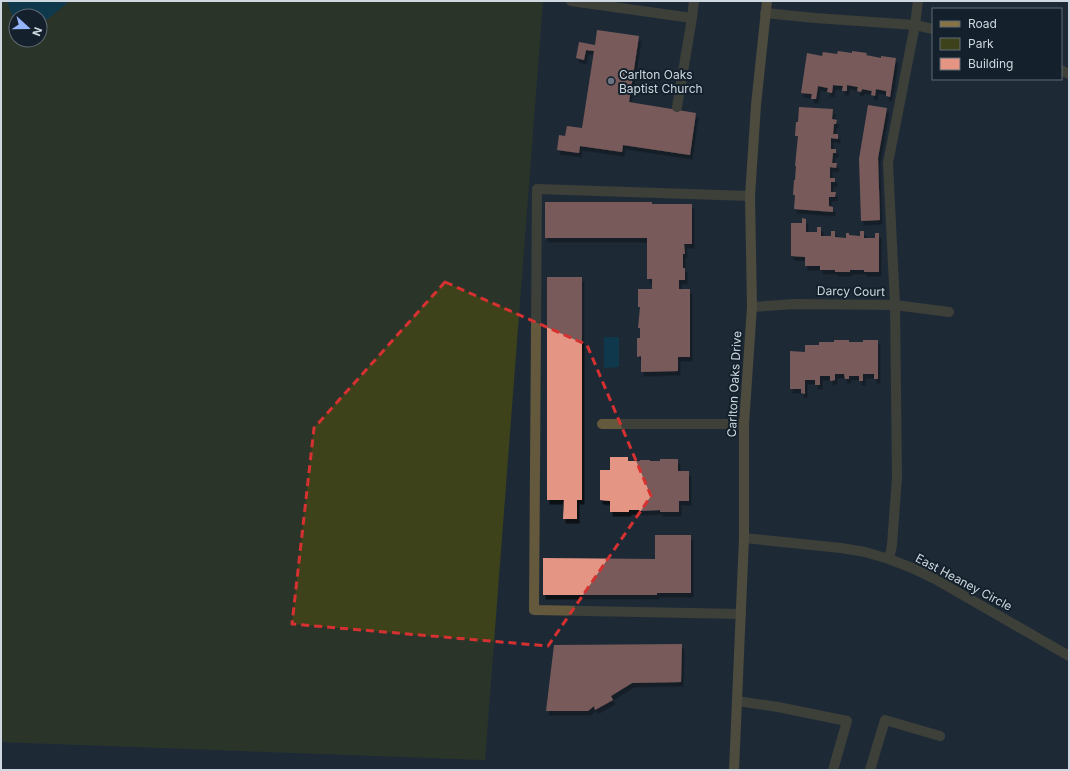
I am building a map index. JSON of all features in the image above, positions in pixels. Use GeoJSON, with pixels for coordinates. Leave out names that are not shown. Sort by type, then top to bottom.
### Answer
{"type":"FeatureCollection","features":[{"type":"Feature","properties":{"kind":"main road","name":"Carlton Oaks Drive"},"geometry":{"type":"LineString","coordinates":[[734,770],[744,538],[744,424],[752,307],[750,196],[756,105],[767,1]]}},
{"type":"Feature","properties":{"kind":"street"},"geometry":{"type":"LineString","coordinates":[[571,1],[692,18]]}},
{"type":"Feature","properties":{"kind":"street"},"geometry":{"type":"LineString","coordinates":[[677,107],[694,1]]}},
{"type":"Feature","properties":{"kind":"street"},"geometry":{"type":"LineString","coordinates":[[889,559],[892,545],[897,477],[895,305],[888,164],[915,25],[918,1]]}},
{"type":"Feature","properties":{"kind":"street"},"geometry":{"type":"LineString","coordinates":[[765,13],[915,25],[932,29]]}},
{"type":"Feature","properties":{"kind":"street"},"geometry":{"type":"LineString","coordinates":[[741,614],[534,610],[537,189],[750,196]]}},
{"type":"Feature","properties":{"kind":"street","name":"Darcy Court"},"geometry":{"type":"LineString","coordinates":[[752,307],[795,304],[895,305],[949,312]]}},
{"type":"Feature","properties":{"kind":"street"},"geometry":{"type":"LineString","coordinates":[[602,424],[744,424]]}},
{"type":"Feature","properties":{"kind":"street","name":"East Heaney Circle"},"geometry":{"type":"LineString","coordinates":[[744,538],[841,548],[865,552],[889,559],[935,579],[1068,652]]}},
{"type":"Feature","properties":{"kind":"street"},"geometry":{"type":"LineString","coordinates":[[737,701],[778,707],[846,721],[834,770]]}},
{"type":"Feature","properties":{"kind":"street"},"geometry":{"type":"LineString","coordinates":[[870,770],[885,720],[940,736]]}},
{"type":"Feature","properties":{"kind":"highlighted area"},"geometry":{"type":"Polygon","coordinates":[[[445,282],[587,345],[651,496],[548,646],[292,624],[314,428],[445,282]]]}},
{"type":"Feature","properties":{"kind":"green space"},"geometry":{"type":"Polygon","coordinates":[[[1,1],[543,1],[485,760],[1,742],[1,1]]]}},
{"type":"Feature","properties":{"kind":"water"},"geometry":{"type":"Polygon","coordinates":[[[7,1],[68,1],[48,19],[48,8],[10,8],[7,1]]]}},
{"type":"Feature","properties":{"kind":"water"},"geometry":{"type":"Polygon","coordinates":[[[604,337],[619,337],[619,367],[604,368],[604,337]]]}},
{"type":"Feature","properties":{"kind":"building","name":"Carlton Oaks Baptist Church"},"geometry":{"type":"Polygon","coordinates":[[[597,30],[639,36],[629,102],[696,113],[690,155],[623,145],[622,152],[580,146],[579,153],[557,150],[559,135],[565,136],[567,126],[582,128],[594,51],[586,50],[584,60],[576,58],[579,42],[595,45],[597,30]]]}},
{"type":"Feature","properties":{"kind":"building"},"geometry":{"type":"Polygon","coordinates":[[[838,51],[867,53],[866,55],[881,58],[881,56],[896,58],[890,97],[886,96],[886,91],[876,89],[875,96],[871,95],[872,91],[862,89],[861,92],[857,91],[858,87],[847,85],[847,91],[842,91],[843,86],[833,85],[832,93],[827,92],[828,88],[818,86],[816,99],[811,99],[812,94],[801,93],[807,53],[822,56],[823,52],[837,54],[838,51]]]}},
{"type":"Feature","properties":{"kind":"building"},"geometry":{"type":"Polygon","coordinates":[[[868,105],[887,108],[878,158],[880,220],[861,221],[859,159],[868,105]]]}},
{"type":"Feature","properties":{"kind":"building"},"geometry":{"type":"Polygon","coordinates":[[[799,107],[833,109],[832,119],[837,120],[836,124],[834,124],[833,134],[838,134],[838,139],[831,138],[831,149],[836,149],[836,153],[833,153],[832,163],[837,163],[836,168],[830,167],[830,178],[835,178],[835,182],[831,182],[831,192],[836,192],[835,197],[829,197],[829,206],[833,207],[833,212],[794,209],[795,195],[793,195],[798,136],[795,136],[799,107]]]}},
{"type":"Feature","properties":{"kind":"building"},"geometry":{"type":"Polygon","coordinates":[[[545,202],[652,202],[652,204],[692,204],[692,244],[684,244],[685,254],[683,254],[683,268],[685,268],[685,280],[679,280],[679,289],[690,289],[690,357],[678,357],[678,371],[641,372],[641,356],[637,357],[637,338],[640,338],[640,328],[638,328],[640,307],[638,307],[638,289],[652,289],[652,279],[647,279],[647,238],[545,238],[545,202]]]}},
{"type":"Feature","properties":{"kind":"building"},"geometry":{"type":"Polygon","coordinates":[[[802,218],[806,219],[806,232],[817,232],[817,227],[821,227],[821,236],[831,236],[831,231],[835,231],[835,237],[846,238],[846,233],[849,233],[849,235],[860,236],[860,231],[864,231],[864,238],[875,238],[875,233],[879,233],[879,272],[850,270],[850,272],[835,272],[835,270],[820,270],[820,266],[805,266],[805,257],[791,256],[791,223],[802,223],[802,218]]]}},
{"type":"Feature","properties":{"kind":"building"},"geometry":{"type":"Polygon","coordinates":[[[547,277],[582,277],[582,500],[577,500],[577,519],[563,519],[564,500],[547,500],[547,277]]]}},
{"type":"Feature","properties":{"kind":"building"},"geometry":{"type":"Polygon","coordinates":[[[834,340],[863,342],[863,340],[878,340],[878,379],[874,379],[874,374],[863,374],[863,381],[859,381],[859,376],[849,376],[849,379],[845,379],[844,374],[835,374],[835,380],[830,381],[830,376],[820,376],[820,385],[815,385],[815,380],[805,380],[805,394],[801,393],[801,389],[790,389],[790,351],[805,352],[805,345],[819,345],[819,342],[834,342],[834,340]]]}},
{"type":"Feature","properties":{"kind":"building"},"geometry":{"type":"Polygon","coordinates":[[[610,457],[628,457],[628,461],[660,461],[660,459],[678,459],[678,471],[689,471],[689,501],[679,501],[679,512],[660,512],[660,510],[629,510],[629,512],[610,512],[610,501],[600,500],[600,470],[610,470],[610,457]]]}},
{"type":"Feature","properties":{"kind":"building"},"geometry":{"type":"Polygon","coordinates":[[[655,535],[691,535],[691,593],[657,593],[657,595],[543,595],[543,558],[655,559],[655,535]]]}},
{"type":"Feature","properties":{"kind":"building"},"geometry":{"type":"Polygon","coordinates":[[[682,644],[681,682],[632,683],[611,696],[613,700],[595,710],[594,706],[588,711],[546,711],[554,645],[682,644]]]}},
{"type":"Feature","properties":{"kind":"place","name":"Carlton Oaks Baptist Church"},"geometry":{"type":"Point","coordinates":[611,81]}}]}
